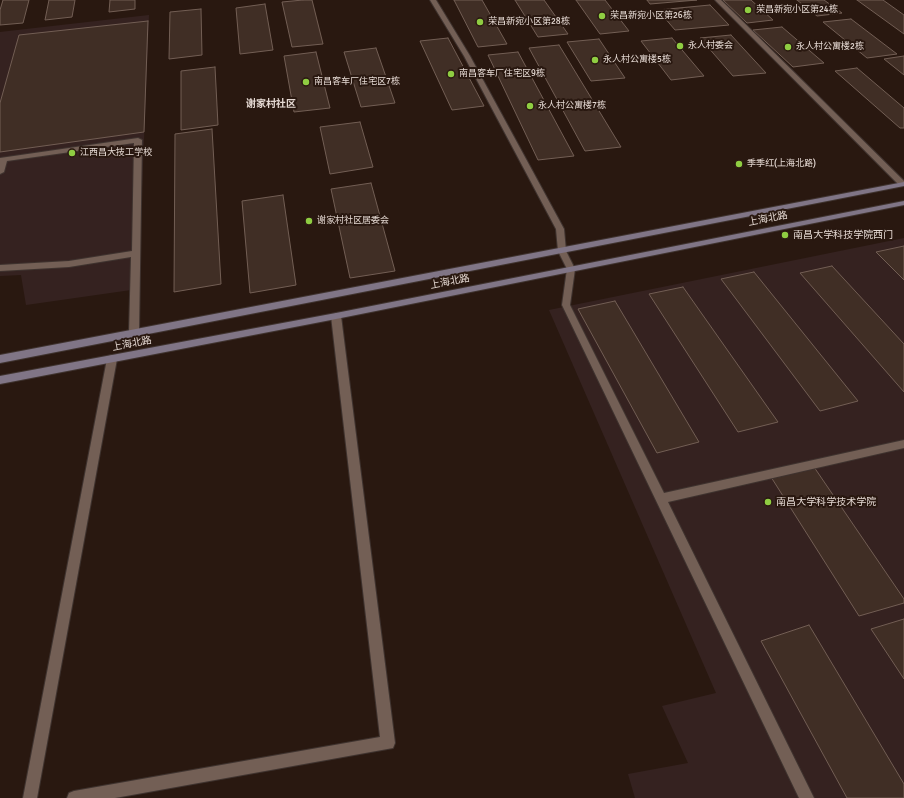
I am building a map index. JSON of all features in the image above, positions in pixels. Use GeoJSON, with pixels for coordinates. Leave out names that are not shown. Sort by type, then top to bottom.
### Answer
{"type":"FeatureCollection","features":[{"type":"Feature","properties":{"kind":"main road","name":"上海北路"},"geometry":{"type":"LineString","coordinates":[[0,359],[904,184]]}},
{"type":"Feature","properties":{"kind":"main road","name":"上海北路"},"geometry":{"type":"LineString","coordinates":[[0,380],[336,316],[571,268],[904,203]]}},
{"type":"Feature","properties":{"kind":"lane"},"geometry":{"type":"LineString","coordinates":[[433,0],[467,56],[560,229],[562,251],[571,268],[566,305],[807,798]]}},
{"type":"Feature","properties":{"kind":"lane"},"geometry":{"type":"LineString","coordinates":[[718,0],[904,184]]}},
{"type":"Feature","properties":{"kind":"lane"},"geometry":{"type":"LineString","coordinates":[[0,172],[2,160],[138,140],[134,333]]}},
{"type":"Feature","properties":{"kind":"lane"},"geometry":{"type":"LineString","coordinates":[[0,268],[69,264],[136,253]]}},
{"type":"Feature","properties":{"kind":"lane"},"geometry":{"type":"LineString","coordinates":[[74,798],[388,743],[336,316]]}},
{"type":"Feature","properties":{"kind":"lane"},"geometry":{"type":"LineString","coordinates":[[30,798],[112,359]]}},
{"type":"Feature","properties":{"kind":"lane"},"geometry":{"type":"LineString","coordinates":[[661,499],[904,444]]}},
{"type":"Feature","properties":{"kind":"shaded area","name":"江西昌大技工学校"},"geometry":{"type":"Polygon","coordinates":[[[149,15],[138,289],[26,305],[21,275],[0,276],[0,32],[149,15]]]}},
{"type":"Feature","properties":{"kind":"shaded area","name":"南昌大学科学技术学院"},"geometry":{"type":"Polygon","coordinates":[[[904,238],[904,798],[635,798],[628,774],[688,763],[662,706],[716,693],[549,310],[904,238]]]}},
{"type":"Feature","properties":{"kind":"building"},"geometry":{"type":"Polygon","coordinates":[[[3,0],[29,0],[23,23],[0,25],[0,10],[3,0]]]}},
{"type":"Feature","properties":{"kind":"building"},"geometry":{"type":"Polygon","coordinates":[[[49,0],[75,0],[72,17],[45,20],[49,0]]]}},
{"type":"Feature","properties":{"kind":"building"},"geometry":{"type":"Polygon","coordinates":[[[110,0],[135,0],[135,9],[109,12],[110,0]]]}},
{"type":"Feature","properties":{"kind":"building"},"geometry":{"type":"Polygon","coordinates":[[[312,0],[323,44],[292,47],[282,2],[312,0]]]}},
{"type":"Feature","properties":{"kind":"building","name":"荣昌新宛小区第28栋"},"geometry":{"type":"Polygon","coordinates":[[[454,0],[482,0],[507,44],[478,47],[454,0]]]}},
{"type":"Feature","properties":{"kind":"building"},"geometry":{"type":"Polygon","coordinates":[[[515,0],[544,0],[568,34],[538,37],[515,0]]]}},
{"type":"Feature","properties":{"kind":"building","name":"荣昌新宛小区第26栋"},"geometry":{"type":"Polygon","coordinates":[[[576,0],[605,0],[629,31],[600,34],[576,0]]]}},
{"type":"Feature","properties":{"kind":"building"},"geometry":{"type":"Polygon","coordinates":[[[647,0],[697,0],[650,4],[647,0]]]}},
{"type":"Feature","properties":{"kind":"building","name":"荣昌新宛小区第24栋"},"geometry":{"type":"Polygon","coordinates":[[[723,0],[751,0],[773,20],[747,23],[723,0]]]}},
{"type":"Feature","properties":{"kind":"building"},"geometry":{"type":"Polygon","coordinates":[[[797,0],[824,0],[842,13],[817,16],[797,0]]]}},
{"type":"Feature","properties":{"kind":"building"},"geometry":{"type":"Polygon","coordinates":[[[857,0],[883,0],[904,15],[904,34],[857,0]]]}},
{"type":"Feature","properties":{"kind":"building"},"geometry":{"type":"Polygon","coordinates":[[[265,4],[273,50],[240,54],[236,8],[265,4]]]}},
{"type":"Feature","properties":{"kind":"building"},"geometry":{"type":"Polygon","coordinates":[[[710,5],[729,25],[675,30],[658,10],[710,5]]]}},
{"type":"Feature","properties":{"kind":"building"},"geometry":{"type":"Polygon","coordinates":[[[201,9],[202,55],[169,59],[170,12],[201,9]]]}},
{"type":"Feature","properties":{"kind":"building"},"geometry":{"type":"Polygon","coordinates":[[[851,19],[897,54],[867,58],[823,22],[851,19]]]}},
{"type":"Feature","properties":{"kind":"building"},"geometry":{"type":"Polygon","coordinates":[[[148,21],[144,132],[0,152],[0,103],[19,35],[148,21]]]}},
{"type":"Feature","properties":{"kind":"building","name":"永人村公寓楼2栋"},"geometry":{"type":"Polygon","coordinates":[[[782,27],[824,63],[793,67],[753,30],[782,27]]]}},
{"type":"Feature","properties":{"kind":"building"},"geometry":{"type":"Polygon","coordinates":[[[731,35],[766,73],[733,76],[700,38],[731,35]]]}},
{"type":"Feature","properties":{"kind":"building","name":"南昌客车厂住宅区9栋"},"geometry":{"type":"Polygon","coordinates":[[[448,38],[484,106],[452,110],[420,41],[448,38]]]}},
{"type":"Feature","properties":{"kind":"building"},"geometry":{"type":"Polygon","coordinates":[[[672,38],[704,76],[671,80],[641,41],[672,38]]]}},
{"type":"Feature","properties":{"kind":"building","name":"永人村公寓楼5栋"},"geometry":{"type":"Polygon","coordinates":[[[599,39],[625,78],[591,81],[567,42],[599,39]]]}},
{"type":"Feature","properties":{"kind":"building"},"geometry":{"type":"Polygon","coordinates":[[[559,45],[621,147],[585,151],[529,48],[559,45]]]}},
{"type":"Feature","properties":{"kind":"building"},"geometry":{"type":"Polygon","coordinates":[[[376,48],[395,103],[361,107],[344,52],[376,48]]]}},
{"type":"Feature","properties":{"kind":"building","name":"南昌客车厂住宅区7栋"},"geometry":{"type":"Polygon","coordinates":[[[316,52],[330,108],[294,112],[284,56],[316,52]]]}},
{"type":"Feature","properties":{"kind":"building","name":"永人村公寓楼7栋"},"geometry":{"type":"Polygon","coordinates":[[[518,52],[574,156],[538,160],[488,55],[518,52]]]}},
{"type":"Feature","properties":{"kind":"building"},"geometry":{"type":"Polygon","coordinates":[[[904,56],[904,75],[884,59],[904,56]]]}},
{"type":"Feature","properties":{"kind":"building"},"geometry":{"type":"Polygon","coordinates":[[[215,67],[218,125],[181,130],[181,71],[215,67]]]}},
{"type":"Feature","properties":{"kind":"building"},"geometry":{"type":"Polygon","coordinates":[[[857,68],[904,108],[904,128],[900,128],[835,71],[857,68]]]}},
{"type":"Feature","properties":{"kind":"building"},"geometry":{"type":"Polygon","coordinates":[[[360,122],[373,167],[330,174],[320,127],[360,122]]]}},
{"type":"Feature","properties":{"kind":"building"},"geometry":{"type":"Polygon","coordinates":[[[212,129],[221,284],[174,292],[175,134],[212,129]]]}},
{"type":"Feature","properties":{"kind":"building"},"geometry":{"type":"Polygon","coordinates":[[[371,183],[395,271],[350,278],[331,189],[371,183]]]}},
{"type":"Feature","properties":{"kind":"building"},"geometry":{"type":"Polygon","coordinates":[[[283,195],[296,285],[250,293],[242,201],[283,195]]]}},
{"type":"Feature","properties":{"kind":"building"},"geometry":{"type":"Polygon","coordinates":[[[904,246],[904,280],[876,252],[904,246]]]}},
{"type":"Feature","properties":{"kind":"building"},"geometry":{"type":"Polygon","coordinates":[[[832,266],[904,344],[904,392],[800,273],[832,266]]]}},
{"type":"Feature","properties":{"kind":"building"},"geometry":{"type":"Polygon","coordinates":[[[754,272],[858,401],[820,411],[721,279],[754,272]]]}},
{"type":"Feature","properties":{"kind":"building"},"geometry":{"type":"Polygon","coordinates":[[[683,287],[778,422],[738,432],[649,294],[683,287]]]}},
{"type":"Feature","properties":{"kind":"building"},"geometry":{"type":"Polygon","coordinates":[[[615,301],[699,442],[657,453],[578,309],[615,301]]]}},
{"type":"Feature","properties":{"kind":"building"},"geometry":{"type":"Polygon","coordinates":[[[814,467],[904,599],[904,603],[859,616],[771,477],[814,467]]]}},
{"type":"Feature","properties":{"kind":"building"},"geometry":{"type":"Polygon","coordinates":[[[904,619],[904,679],[871,629],[904,619]]]}},
{"type":"Feature","properties":{"kind":"building"},"geometry":{"type":"Polygon","coordinates":[[[809,625],[904,784],[904,798],[847,798],[761,641],[809,625]]]}},
{"type":"Feature","properties":{"kind":"place","name":"荣昌新宛小区第24栋"},"geometry":{"type":"Point","coordinates":[748,10]}},
{"type":"Feature","properties":{"kind":"place","name":"荣昌新宛小区第26栋"},"geometry":{"type":"Point","coordinates":[602,16]}},
{"type":"Feature","properties":{"kind":"place","name":"荣昌新宛小区第28栋"},"geometry":{"type":"Point","coordinates":[480,22]}},
{"type":"Feature","properties":{"kind":"place","name":"永人村委会"},"geometry":{"type":"Point","coordinates":[680,46]}},
{"type":"Feature","properties":{"kind":"place","name":"永人村公寓楼2栋"},"geometry":{"type":"Point","coordinates":[788,47]}},
{"type":"Feature","properties":{"kind":"place","name":"永人村公寓楼5栋"},"geometry":{"type":"Point","coordinates":[595,60]}},
{"type":"Feature","properties":{"kind":"place","name":"南昌客车厂住宅区9栋"},"geometry":{"type":"Point","coordinates":[451,74]}},
{"type":"Feature","properties":{"kind":"place","name":"南昌客车厂住宅区7栋"},"geometry":{"type":"Point","coordinates":[306,82]}},
{"type":"Feature","properties":{"kind":"place","name":"永人村公寓楼7栋"},"geometry":{"type":"Point","coordinates":[530,106]}},
{"type":"Feature","properties":{"kind":"place","name":"江西昌大技工学校"},"geometry":{"type":"Point","coordinates":[72,153]}},
{"type":"Feature","properties":{"kind":"place","name":"季季红(上海北路)"},"geometry":{"type":"Point","coordinates":[739,164]}},
{"type":"Feature","properties":{"kind":"place","name":"谢家村社区居委会"},"geometry":{"type":"Point","coordinates":[309,221]}},
{"type":"Feature","properties":{"kind":"place","name":"南昌大学科技学院西门"},"geometry":{"type":"Point","coordinates":[785,235]}},
{"type":"Feature","properties":{"kind":"place","name":"南昌大学科学技术学院"},"geometry":{"type":"Point","coordinates":[768,502]}},
{"type":"Feature","properties":{"kind":"district","name":"谢家村社区"},"geometry":{"type":"Point","coordinates":[271,104]}}]}
